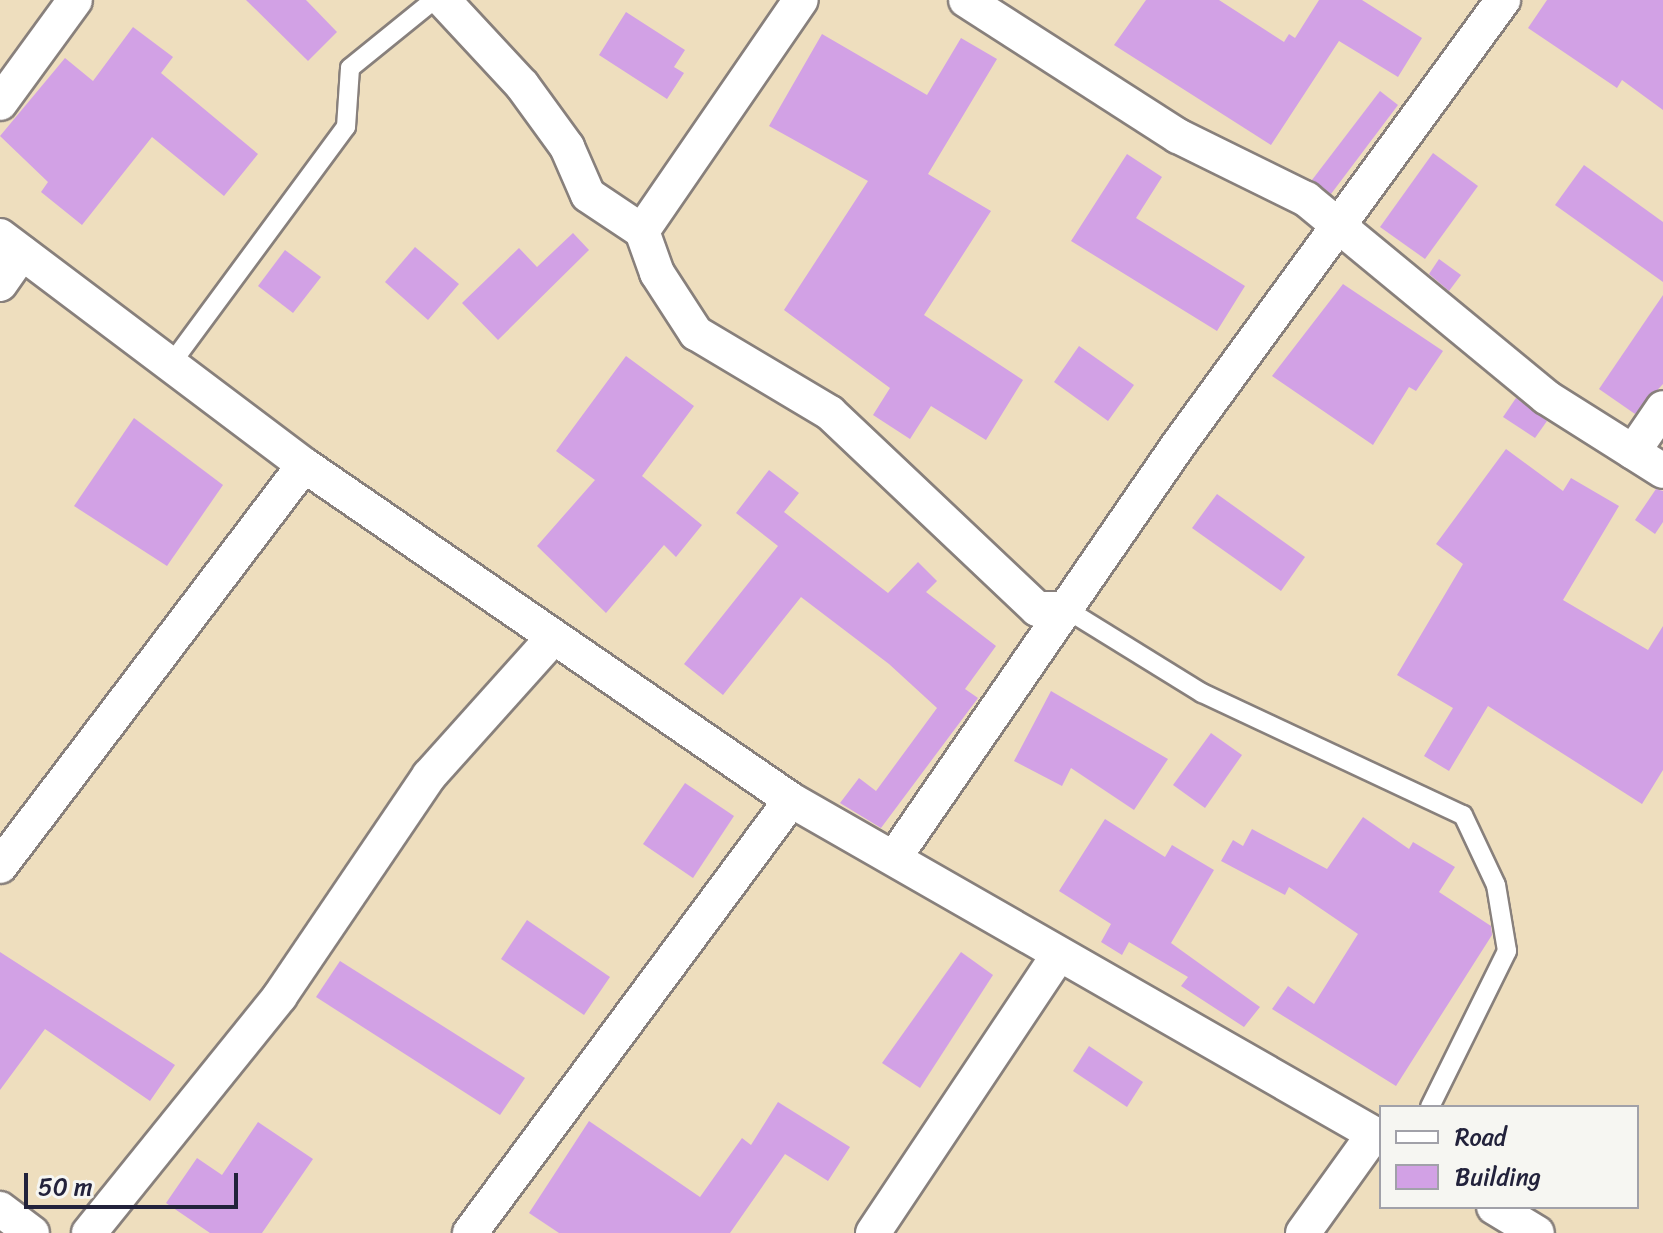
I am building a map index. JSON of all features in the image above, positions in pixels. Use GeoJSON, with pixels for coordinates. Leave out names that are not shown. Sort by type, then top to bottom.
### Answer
{"type":"FeatureCollection","features":[{"type":"Feature","properties":{"kind":"street"},"geometry":{"type":"LineString","coordinates":[[0,103],[75,0]]}},
{"type":"Feature","properties":{"kind":"street"},"geometry":{"type":"LineString","coordinates":[[443,0],[531,97],[567,147],[588,195],[642,231],[657,273],[696,333],[830,413],[1037,609],[1066,609]]}},
{"type":"Feature","properties":{"kind":"street"},"geometry":{"type":"LineString","coordinates":[[642,231],[801,0]]}},
{"type":"Feature","properties":{"kind":"street"},"geometry":{"type":"LineString","coordinates":[[966,0],[1178,136],[1306,199],[1340,232],[1546,397],[1663,471]]}},
{"type":"Feature","properties":{"kind":"street"},"geometry":{"type":"LineString","coordinates":[[894,858],[1179,444],[1340,232],[1503,0]]}},
{"type":"Feature","properties":{"kind":"street"},"geometry":{"type":"LineString","coordinates":[[0,284],[11,245],[304,465],[791,800],[1378,1136],[1303,1233]]}},
{"type":"Feature","properties":{"kind":"street"},"geometry":{"type":"LineString","coordinates":[[1633,452],[1663,408]]}},
{"type":"Feature","properties":{"kind":"street"},"geometry":{"type":"LineString","coordinates":[[0,866],[304,465]]}},
{"type":"Feature","properties":{"kind":"street"},"geometry":{"type":"LineString","coordinates":[[89,1233],[280,996],[429,776],[553,638]]}},
{"type":"Feature","properties":{"kind":"street"},"geometry":{"type":"LineString","coordinates":[[470,1233],[791,800]]}},
{"type":"Feature","properties":{"kind":"street"},"geometry":{"type":"LineString","coordinates":[[873,1233],[1059,954]]}},
{"type":"Feature","properties":{"kind":"street"},"geometry":{"type":"LineString","coordinates":[[0,1209],[32,1233]]}},
{"type":"Feature","properties":{"kind":"street"},"geometry":{"type":"LineString","coordinates":[[1497,1209],[1537,1233]]}},
{"type":"Feature","properties":{"kind":"lane"},"geometry":{"type":"LineString","coordinates":[[171,364],[346,127],[350,68],[434,0]]}},
{"type":"Feature","properties":{"kind":"lane"},"geometry":{"type":"LineString","coordinates":[[1066,609],[1202,693],[1463,815],[1496,885],[1507,951],[1431,1105]]}},
{"type":"Feature","properties":{"kind":"building"},"geometry":{"type":"Polygon","coordinates":[[[246,0],[306,0],[337,32],[308,61],[246,0]]]}},
{"type":"Feature","properties":{"kind":"building"},"geometry":{"type":"Polygon","coordinates":[[[1146,0],[1219,0],[1284,42],[1289,34],[1295,38],[1319,0],[1362,0],[1422,38],[1398,77],[1339,41],[1271,145],[1114,45],[1146,0]]]}},
{"type":"Feature","properties":{"kind":"building"},"geometry":{"type":"Polygon","coordinates":[[[1547,0],[1663,0],[1663,110],[1622,80],[1617,88],[1528,28],[1547,0]]]}},
{"type":"Feature","properties":{"kind":"building"},"geometry":{"type":"Polygon","coordinates":[[[626,12],[685,50],[674,67],[684,73],[667,99],[599,55],[626,12]]]}},
{"type":"Feature","properties":{"kind":"building"},"geometry":{"type":"Polygon","coordinates":[[[133,27],[173,57],[161,73],[258,154],[224,196],[152,137],[82,225],[41,192],[48,182],[0,136],[65,58],[93,81],[133,27]]]}},
{"type":"Feature","properties":{"kind":"building"},"geometry":{"type":"Polygon","coordinates":[[[822,34],[927,95],[961,38],[997,59],[928,174],[991,211],[924,315],[1023,380],[986,440],[931,406],[910,439],[873,415],[890,388],[784,310],[868,181],[769,126],[822,34]]]}},
{"type":"Feature","properties":{"kind":"building"},"geometry":{"type":"Polygon","coordinates":[[[1380,91],[1398,105],[1331,194],[1312,180],[1380,91]]]}},
{"type":"Feature","properties":{"kind":"building"},"geometry":{"type":"Polygon","coordinates":[[[1433,153],[1478,186],[1425,259],[1380,227],[1433,153]]]}},
{"type":"Feature","properties":{"kind":"building"},"geometry":{"type":"Polygon","coordinates":[[[1127,154],[1162,177],[1136,218],[1245,286],[1217,331],[1071,241],[1127,154]]]}},
{"type":"Feature","properties":{"kind":"building"},"geometry":{"type":"Polygon","coordinates":[[[1584,165],[1663,222],[1663,282],[1555,205],[1584,165]]]}},
{"type":"Feature","properties":{"kind":"building"},"geometry":{"type":"Polygon","coordinates":[[[573,233],[589,250],[498,340],[462,303],[519,248],[537,267],[573,233]]]}},
{"type":"Feature","properties":{"kind":"building"},"geometry":{"type":"Polygon","coordinates":[[[415,247],[459,284],[428,320],[385,282],[415,247]]]}},
{"type":"Feature","properties":{"kind":"building"},"geometry":{"type":"Polygon","coordinates":[[[285,250],[321,277],[293,313],[258,286],[285,250]]]}},
{"type":"Feature","properties":{"kind":"building"},"geometry":{"type":"Polygon","coordinates":[[[1439,259],[1461,275],[1449,291],[1429,274],[1439,259]]]}},
{"type":"Feature","properties":{"kind":"building"},"geometry":{"type":"Polygon","coordinates":[[[1343,284],[1443,351],[1416,391],[1409,387],[1373,445],[1272,376],[1343,284]]]}},
{"type":"Feature","properties":{"kind":"building"},"geometry":{"type":"Polygon","coordinates":[[[1663,295],[1663,384],[1635,414],[1599,389],[1663,295]]]}},
{"type":"Feature","properties":{"kind":"building"},"geometry":{"type":"Polygon","coordinates":[[[1079,346],[1134,385],[1108,421],[1054,382],[1079,346]]]}},
{"type":"Feature","properties":{"kind":"building"},"geometry":{"type":"Polygon","coordinates":[[[626,356],[694,406],[642,476],[702,525],[676,557],[664,545],[606,613],[537,546],[595,480],[556,451],[626,356]]]}},
{"type":"Feature","properties":{"kind":"building"},"geometry":{"type":"Polygon","coordinates":[[[1516,398],[1547,421],[1535,438],[1503,417],[1516,398]]]}},
{"type":"Feature","properties":{"kind":"building"},"geometry":{"type":"Polygon","coordinates":[[[134,418],[223,485],[167,566],[74,506],[134,418]]]}},
{"type":"Feature","properties":{"kind":"building"},"geometry":{"type":"Polygon","coordinates":[[[1506,449],[1563,491],[1571,478],[1619,506],[1563,600],[1648,650],[1663,626],[1663,770],[1642,804],[1488,706],[1449,771],[1424,756],[1453,708],[1397,675],[1463,564],[1436,544],[1506,449]]]}},
{"type":"Feature","properties":{"kind":"building"},"geometry":{"type":"Polygon","coordinates":[[[769,470],[799,493],[784,512],[888,593],[918,562],[937,581],[926,592],[996,646],[965,689],[978,698],[881,828],[840,803],[859,778],[876,791],[937,708],[889,664],[801,597],[723,695],[684,664],[778,546],[736,513],[769,470]]]}},
{"type":"Feature","properties":{"kind":"building"},"geometry":{"type":"Polygon","coordinates":[[[1656,489],[1663,491],[1663,522],[1655,534],[1635,520],[1656,489]]]}},
{"type":"Feature","properties":{"kind":"building"},"geometry":{"type":"Polygon","coordinates":[[[1217,494],[1305,557],[1281,591],[1192,528],[1217,494]]]}},
{"type":"Feature","properties":{"kind":"building"},"geometry":{"type":"Polygon","coordinates":[[[1051,691],[1168,759],[1134,810],[1071,768],[1062,786],[1014,761],[1051,691]]]}},
{"type":"Feature","properties":{"kind":"building"},"geometry":{"type":"Polygon","coordinates":[[[1211,733],[1242,755],[1205,808],[1173,785],[1211,733]]]}},
{"type":"Feature","properties":{"kind":"building"},"geometry":{"type":"Polygon","coordinates":[[[685,783],[734,816],[693,878],[643,844],[685,783]]]}},
{"type":"Feature","properties":{"kind":"building"},"geometry":{"type":"Polygon","coordinates":[[[1363,817],[1409,849],[1413,842],[1455,867],[1439,892],[1491,926],[1492,935],[1396,1086],[1272,1009],[1288,986],[1314,1004],[1358,934],[1289,887],[1285,895],[1221,861],[1233,840],[1243,846],[1252,829],[1327,869],[1363,817]]]}},
{"type":"Feature","properties":{"kind":"building"},"geometry":{"type":"Polygon","coordinates":[[[1105,819],[1165,857],[1172,845],[1214,870],[1171,943],[1260,1007],[1244,1027],[1181,986],[1188,977],[1129,942],[1122,955],[1101,942],[1111,924],[1059,891],[1105,819]]]}},
{"type":"Feature","properties":{"kind":"building"},"geometry":{"type":"Polygon","coordinates":[[[527,920],[610,977],[584,1015],[501,959],[527,920]]]}},
{"type":"Feature","properties":{"kind":"building"},"geometry":{"type":"Polygon","coordinates":[[[0,952],[175,1065],[150,1101],[45,1029],[0,1090],[0,952]]]}},
{"type":"Feature","properties":{"kind":"building"},"geometry":{"type":"Polygon","coordinates":[[[961,952],[993,975],[920,1088],[882,1063],[961,952]]]}},
{"type":"Feature","properties":{"kind":"building"},"geometry":{"type":"Polygon","coordinates":[[[340,961],[525,1078],[500,1115],[316,997],[340,961]]]}},
{"type":"Feature","properties":{"kind":"building"},"geometry":{"type":"Polygon","coordinates":[[[1089,1046],[1143,1082],[1127,1107],[1073,1071],[1089,1046]]]}},
{"type":"Feature","properties":{"kind":"building"},"geometry":{"type":"Polygon","coordinates":[[[778,1102],[850,1147],[828,1181],[785,1154],[730,1233],[559,1233],[529,1213],[589,1121],[700,1197],[742,1138],[751,1145],[778,1102]]]}},
{"type":"Feature","properties":{"kind":"building"},"geometry":{"type":"Polygon","coordinates":[[[258,1122],[313,1159],[262,1233],[210,1233],[166,1203],[197,1158],[222,1175],[258,1122]]]}}]}
